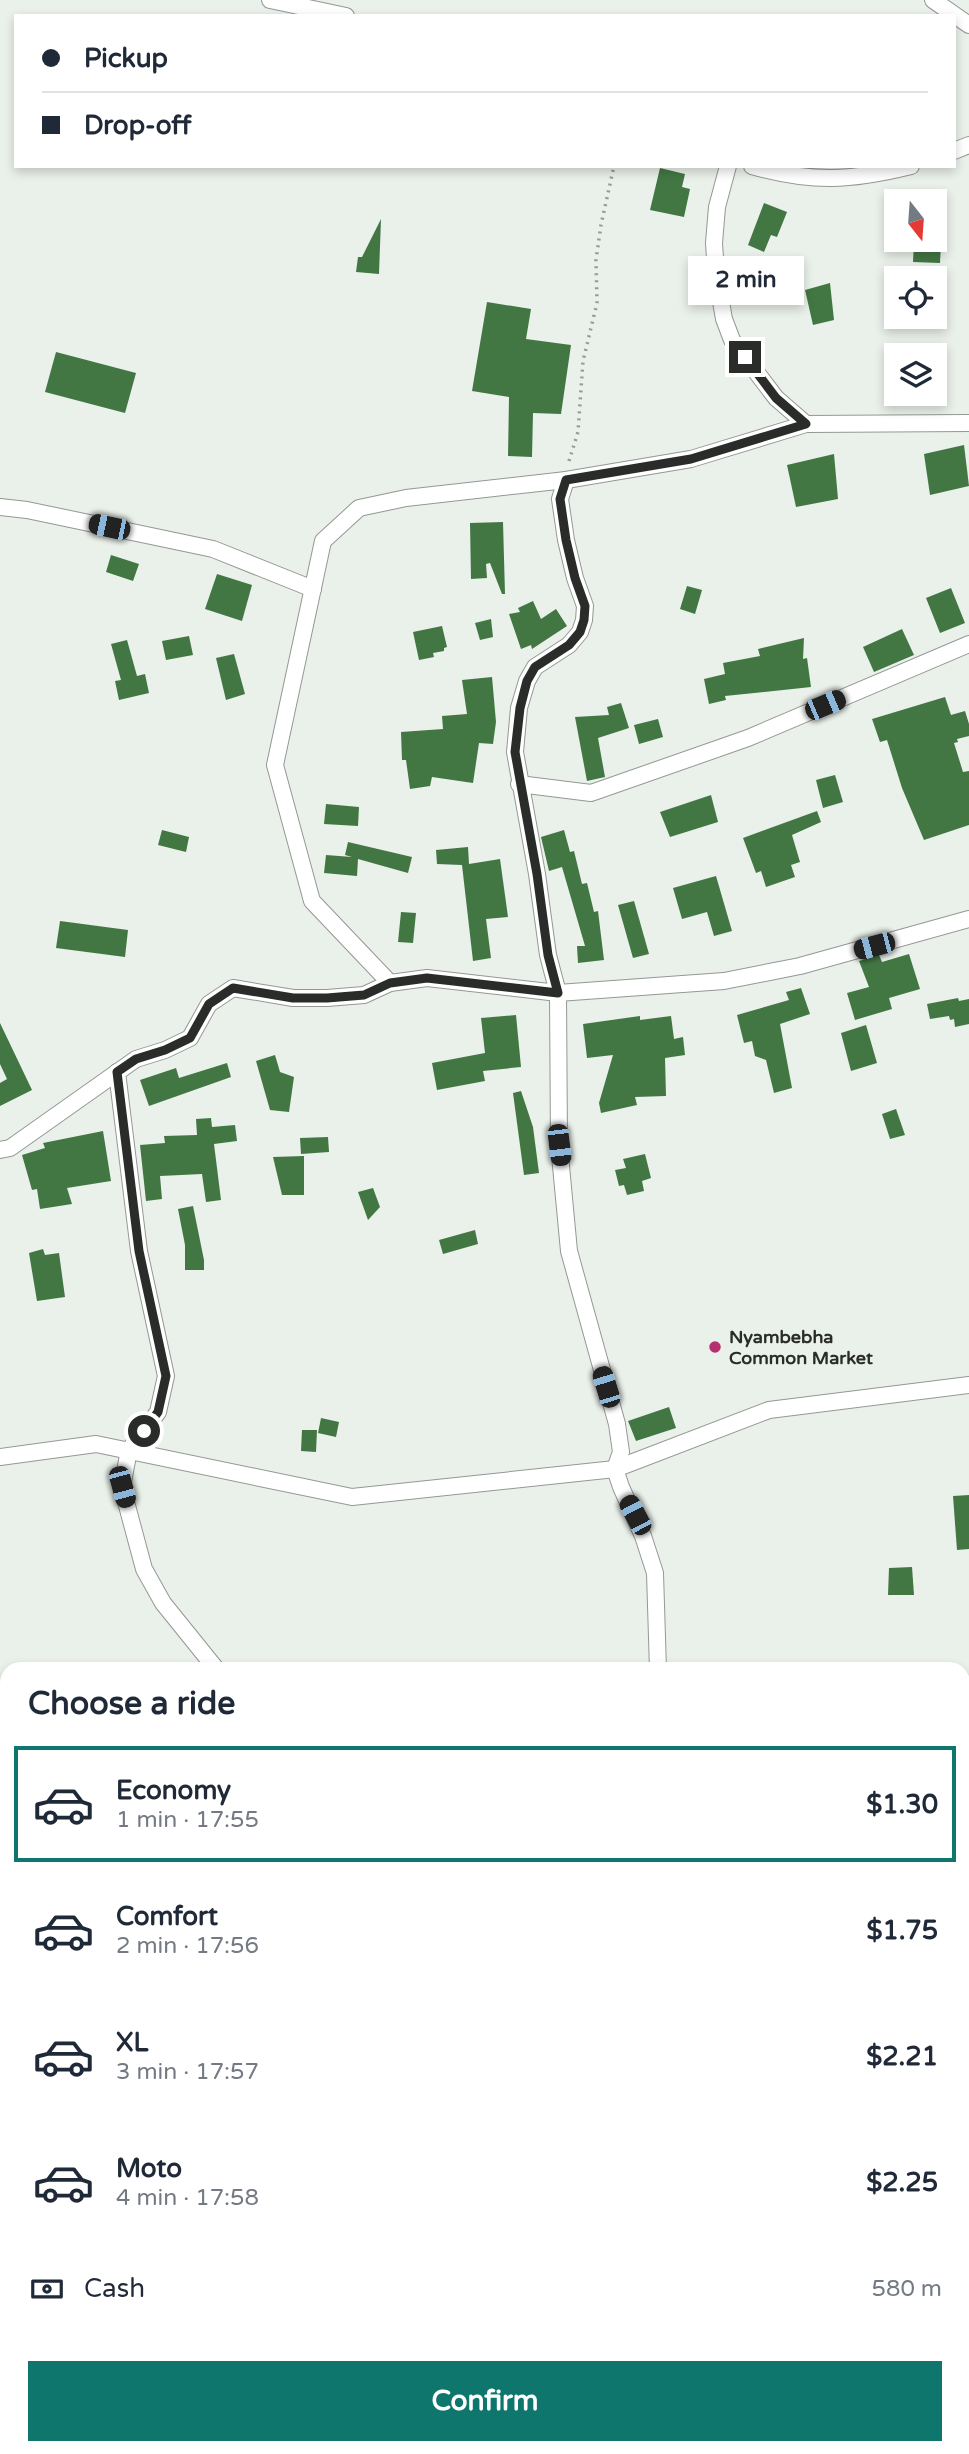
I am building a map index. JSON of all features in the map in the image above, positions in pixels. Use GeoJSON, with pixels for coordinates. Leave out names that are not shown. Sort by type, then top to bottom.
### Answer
{"type":"FeatureCollection","features":[{"type":"Feature","properties":{"kind":"street"},"geometry":{"type":"LineString","coordinates":[[270,0],[336,14]]}},
{"type":"Feature","properties":{"kind":"street"},"geometry":{"type":"LineString","coordinates":[[933,0],[953,14]]}},
{"type":"Feature","properties":{"kind":"street"},"geometry":{"type":"LineString","coordinates":[[727,168],[717,207],[714,243],[724,319],[732,340],[776,398],[806,424]]}},
{"type":"Feature","properties":{"kind":"street"},"geometry":{"type":"LineString","coordinates":[[759,168],[785,175],[836,179],[868,176],[902,168]]}},
{"type":"Feature","properties":{"kind":"street"},"geometry":{"type":"LineString","coordinates":[[390,983],[312,901],[275,765],[323,541],[359,508],[406,498],[566,480],[691,459],[806,424],[969,424]]}},
{"type":"Feature","properties":{"kind":"street"},"geometry":{"type":"LineString","coordinates":[[566,480],[560,499],[572,566],[585,606],[584,620],[580,632],[569,645],[535,667],[527,681],[520,708],[515,752],[537,874],[548,955],[558,993],[559,1145],[569,1251],[617,1424],[621,1452],[615,1469],[655,1573],[658,1662]]}},
{"type":"Feature","properties":{"kind":"street"},"geometry":{"type":"LineString","coordinates":[[0,507],[27,510],[213,549],[313,589]]}},
{"type":"Feature","properties":{"kind":"street"},"geometry":{"type":"LineString","coordinates":[[520,784],[591,793],[748,738],[969,644]]}},
{"type":"Feature","properties":{"kind":"street"},"geometry":{"type":"LineString","coordinates":[[0,1150],[10,1148],[136,1059],[165,1050],[190,1038],[209,1004],[233,988],[293,998],[327,998],[364,995],[390,983],[427,978],[558,993],[724,981],[800,966],[969,919]]}},
{"type":"Feature","properties":{"kind":"street"},"geometry":{"type":"LineString","coordinates":[[117,1072],[139,1251],[166,1376],[158,1412],[129,1450],[122,1487],[144,1569],[163,1602],[211,1662]]}},
{"type":"Feature","properties":{"kind":"street"},"geometry":{"type":"LineString","coordinates":[[0,1457],[96,1444],[352,1497],[615,1469],[769,1410],[969,1385]]}},
{"type":"Feature","properties":{"kind":"path"},"geometry":{"type":"LineString","coordinates":[[566,480],[578,432],[583,361],[597,303],[597,248],[614,168]]}},
{"type":"Feature","properties":{"kind":"building"},"geometry":{"type":"Polygon","coordinates":[[[660,168],[685,174],[682,187],[690,189],[684,217],[650,210],[660,168]]]}},
{"type":"Feature","properties":{"kind":"building"},"geometry":{"type":"Polygon","coordinates":[[[764,203],[787,212],[777,237],[771,235],[764,252],[748,245],[764,203]]]}},
{"type":"Feature","properties":{"kind":"building"},"geometry":{"type":"Polygon","coordinates":[[[381,219],[379,274],[356,272],[358,257],[362,257],[381,219]]]}},
{"type":"Feature","properties":{"kind":"building"},"geometry":{"type":"Polygon","coordinates":[[[914,252],[941,252],[940,263],[913,262],[914,252]]]}},
{"type":"Feature","properties":{"kind":"building"},"geometry":{"type":"Polygon","coordinates":[[[830,283],[834,320],[813,325],[805,290],[830,283]]]}},
{"type":"Feature","properties":{"kind":"building"},"geometry":{"type":"Polygon","coordinates":[[[487,302],[531,309],[526,339],[571,345],[561,414],[533,413],[532,457],[508,456],[509,397],[472,391],[487,302]]]}},
{"type":"Feature","properties":{"kind":"building"},"geometry":{"type":"Polygon","coordinates":[[[56,352],[136,373],[125,413],[45,392],[56,352]]]}},
{"type":"Feature","properties":{"kind":"building"},"geometry":{"type":"Polygon","coordinates":[[[964,445],[969,486],[930,495],[924,454],[964,445]]]}},
{"type":"Feature","properties":{"kind":"building"},"geometry":{"type":"Polygon","coordinates":[[[834,454],[838,499],[796,507],[787,465],[834,454]]]}},
{"type":"Feature","properties":{"kind":"building"},"geometry":{"type":"Polygon","coordinates":[[[503,522],[505,594],[502,594],[490,563],[486,564],[487,578],[471,579],[470,523],[503,522]]]}},
{"type":"Feature","properties":{"kind":"building"},"geometry":{"type":"Polygon","coordinates":[[[111,555],[139,564],[133,581],[106,572],[111,555]]]}},
{"type":"Feature","properties":{"kind":"building"},"geometry":{"type":"Polygon","coordinates":[[[217,574],[252,585],[242,621],[205,609],[217,574]]]}},
{"type":"Feature","properties":{"kind":"building"},"geometry":{"type":"Polygon","coordinates":[[[687,586],[702,590],[695,614],[680,609],[687,586]]]}},
{"type":"Feature","properties":{"kind":"building"},"geometry":{"type":"Polygon","coordinates":[[[951,588],[965,623],[940,633],[926,598],[951,588]]]}},
{"type":"Feature","properties":{"kind":"building"},"geometry":{"type":"Polygon","coordinates":[[[533,601],[541,619],[556,609],[567,626],[532,649],[531,645],[521,649],[509,614],[520,612],[518,608],[533,601]]]}},
{"type":"Feature","properties":{"kind":"building"},"geometry":{"type":"Polygon","coordinates":[[[491,619],[493,637],[480,640],[475,623],[491,619]]]}},
{"type":"Feature","properties":{"kind":"building"},"geometry":{"type":"Polygon","coordinates":[[[442,626],[447,647],[444,651],[433,653],[434,657],[419,660],[413,632],[442,626]]]}},
{"type":"Feature","properties":{"kind":"building"},"geometry":{"type":"Polygon","coordinates":[[[902,629],[914,655],[874,672],[863,647],[902,629]]]}},
{"type":"Feature","properties":{"kind":"building"},"geometry":{"type":"Polygon","coordinates":[[[189,636],[193,655],[166,660],[162,641],[189,636]]]}},
{"type":"Feature","properties":{"kind":"building"},"geometry":{"type":"Polygon","coordinates":[[[804,638],[803,659],[807,658],[811,687],[725,696],[726,700],[709,704],[704,679],[725,674],[723,663],[760,656],[758,649],[804,638]]]}},
{"type":"Feature","properties":{"kind":"building"},"geometry":{"type":"Polygon","coordinates":[[[127,640],[137,676],[145,674],[149,693],[119,700],[115,681],[121,680],[111,644],[127,640]]]}},
{"type":"Feature","properties":{"kind":"building"},"geometry":{"type":"Polygon","coordinates":[[[234,654],[245,694],[226,700],[216,658],[234,654]]]}},
{"type":"Feature","properties":{"kind":"building"},"geometry":{"type":"Polygon","coordinates":[[[492,677],[496,722],[493,744],[479,743],[473,783],[432,777],[430,786],[410,789],[406,760],[402,760],[401,732],[443,729],[442,716],[467,714],[462,680],[492,677]]]}},
{"type":"Feature","properties":{"kind":"building"},"geometry":{"type":"Polygon","coordinates":[[[945,697],[951,715],[965,711],[969,724],[969,736],[957,739],[958,742],[954,743],[963,772],[969,771],[969,825],[924,840],[902,788],[887,740],[880,742],[872,719],[945,697]]]}},
{"type":"Feature","properties":{"kind":"building"},"geometry":{"type":"Polygon","coordinates":[[[621,703],[629,728],[598,738],[605,777],[587,781],[575,717],[609,715],[607,707],[621,703]]]}},
{"type":"Feature","properties":{"kind":"building"},"geometry":{"type":"Polygon","coordinates":[[[658,719],[663,737],[639,744],[634,725],[658,719]]]}},
{"type":"Feature","properties":{"kind":"building"},"geometry":{"type":"Polygon","coordinates":[[[835,775],[843,802],[823,808],[816,780],[835,775]]]}},
{"type":"Feature","properties":{"kind":"building"},"geometry":{"type":"Polygon","coordinates":[[[711,795],[718,822],[670,837],[660,812],[711,795]]]}},
{"type":"Feature","properties":{"kind":"building"},"geometry":{"type":"Polygon","coordinates":[[[326,804],[359,807],[358,826],[324,824],[326,804]]]}},
{"type":"Feature","properties":{"kind":"building"},"geometry":{"type":"Polygon","coordinates":[[[817,811],[821,822],[792,835],[800,862],[791,865],[795,877],[766,887],[761,871],[756,873],[743,838],[817,811]]]}},
{"type":"Feature","properties":{"kind":"building"},"geometry":{"type":"Polygon","coordinates":[[[162,830],[189,837],[186,852],[158,845],[162,830]]]}},
{"type":"Feature","properties":{"kind":"building"},"geometry":{"type":"Polygon","coordinates":[[[564,830],[570,852],[574,851],[582,884],[587,883],[594,912],[598,911],[604,960],[578,963],[577,946],[585,946],[562,867],[549,871],[541,837],[564,830]]]}},
{"type":"Feature","properties":{"kind":"building"},"geometry":{"type":"Polygon","coordinates":[[[348,842],[412,857],[408,873],[358,859],[357,876],[324,873],[326,855],[352,857],[345,855],[348,842]]]}},
{"type":"Feature","properties":{"kind":"building"},"geometry":{"type":"Polygon","coordinates":[[[468,847],[469,864],[500,859],[508,917],[486,919],[491,958],[473,961],[462,865],[437,864],[436,850],[468,847]]]}},
{"type":"Feature","properties":{"kind":"building"},"geometry":{"type":"Polygon","coordinates":[[[716,876],[732,931],[714,936],[707,912],[682,919],[673,888],[716,876]]]}},
{"type":"Feature","properties":{"kind":"building"},"geometry":{"type":"Polygon","coordinates":[[[634,901],[649,954],[633,958],[618,905],[634,901]]]}},
{"type":"Feature","properties":{"kind":"building"},"geometry":{"type":"Polygon","coordinates":[[[401,912],[416,913],[413,943],[398,942],[401,912]]]}},
{"type":"Feature","properties":{"kind":"building"},"geometry":{"type":"Polygon","coordinates":[[[60,921],[128,930],[125,957],[56,948],[60,921]]]}},
{"type":"Feature","properties":{"kind":"building"},"geometry":{"type":"Polygon","coordinates":[[[909,954],[920,989],[889,998],[892,1009],[855,1020],[847,993],[869,987],[859,961],[879,955],[882,962],[909,954]]]}},
{"type":"Feature","properties":{"kind":"building"},"geometry":{"type":"Polygon","coordinates":[[[801,988],[810,1014],[780,1024],[792,1088],[774,1093],[766,1060],[755,1056],[752,1041],[744,1043],[737,1015],[789,1000],[786,992],[801,988]]]}},
{"type":"Feature","properties":{"kind":"building"},"geometry":{"type":"Polygon","coordinates":[[[958,998],[959,1001],[969,999],[969,1024],[955,1027],[954,1019],[950,1020],[949,1016],[930,1019],[927,1004],[958,998]]]}},
{"type":"Feature","properties":{"kind":"building"},"geometry":{"type":"Polygon","coordinates":[[[516,1015],[521,1067],[483,1071],[485,1081],[437,1090],[432,1063],[485,1053],[481,1018],[516,1015]]]}},
{"type":"Feature","properties":{"kind":"building"},"geometry":{"type":"Polygon","coordinates":[[[640,1016],[640,1020],[671,1016],[674,1039],[683,1037],[685,1055],[665,1058],[666,1096],[635,1097],[637,1105],[601,1113],[599,1103],[613,1055],[587,1058],[583,1024],[640,1016]]]}},
{"type":"Feature","properties":{"kind":"building"},"geometry":{"type":"Polygon","coordinates":[[[0,1023],[32,1090],[0,1106],[0,1083],[7,1079],[0,1064],[0,1023]]]}},
{"type":"Feature","properties":{"kind":"building"},"geometry":{"type":"Polygon","coordinates":[[[866,1025],[877,1063],[851,1071],[841,1033],[866,1025]]]}},
{"type":"Feature","properties":{"kind":"building"},"geometry":{"type":"Polygon","coordinates":[[[275,1055],[280,1072],[294,1077],[289,1112],[270,1110],[256,1061],[275,1055]]]}},
{"type":"Feature","properties":{"kind":"building"},"geometry":{"type":"Polygon","coordinates":[[[227,1063],[231,1077],[149,1106],[140,1080],[176,1068],[179,1078],[227,1063]]]}},
{"type":"Feature","properties":{"kind":"building"},"geometry":{"type":"Polygon","coordinates":[[[521,1091],[533,1127],[539,1173],[524,1175],[513,1093],[521,1091]]]}},
{"type":"Feature","properties":{"kind":"building"},"geometry":{"type":"Polygon","coordinates":[[[896,1109],[905,1135],[890,1139],[882,1114],[896,1109]]]}},
{"type":"Feature","properties":{"kind":"building"},"geometry":{"type":"Polygon","coordinates":[[[211,1118],[212,1127],[235,1125],[237,1141],[214,1144],[221,1200],[206,1202],[202,1174],[160,1176],[162,1199],[146,1201],[140,1145],[165,1143],[164,1136],[197,1135],[196,1119],[211,1118]]]}},
{"type":"Feature","properties":{"kind":"building"},"geometry":{"type":"Polygon","coordinates":[[[103,1131],[111,1181],[67,1188],[72,1204],[40,1209],[37,1189],[32,1190],[22,1155],[45,1148],[43,1143],[103,1131]]]}},
{"type":"Feature","properties":{"kind":"building"},"geometry":{"type":"Polygon","coordinates":[[[328,1137],[329,1152],[301,1154],[300,1138],[328,1137]]]}},
{"type":"Feature","properties":{"kind":"building"},"geometry":{"type":"Polygon","coordinates":[[[645,1154],[651,1178],[642,1181],[644,1191],[627,1195],[624,1185],[619,1186],[615,1170],[626,1168],[623,1159],[645,1154]]]}},
{"type":"Feature","properties":{"kind":"building"},"geometry":{"type":"Polygon","coordinates":[[[304,1156],[304,1195],[282,1195],[273,1157],[304,1156]]]}},
{"type":"Feature","properties":{"kind":"building"},"geometry":{"type":"Polygon","coordinates":[[[373,1188],[380,1207],[368,1220],[358,1192],[373,1188]]]}},
{"type":"Feature","properties":{"kind":"building"},"geometry":{"type":"Polygon","coordinates":[[[193,1206],[204,1270],[185,1270],[185,1245],[178,1209],[193,1206]]]}},
{"type":"Feature","properties":{"kind":"building"},"geometry":{"type":"Polygon","coordinates":[[[475,1230],[478,1244],[443,1254],[439,1240],[475,1230]]]}},
{"type":"Feature","properties":{"kind":"building"},"geometry":{"type":"Polygon","coordinates":[[[43,1249],[45,1255],[59,1253],[65,1297],[37,1301],[29,1253],[43,1249]]]}},
{"type":"Feature","properties":{"kind":"building"},"geometry":{"type":"Polygon","coordinates":[[[669,1407],[676,1428],[636,1441],[628,1421],[669,1407]]]}},
{"type":"Feature","properties":{"kind":"building"},"geometry":{"type":"Polygon","coordinates":[[[321,1418],[339,1422],[336,1437],[318,1433],[321,1418]]]}},
{"type":"Feature","properties":{"kind":"building"},"geometry":{"type":"Polygon","coordinates":[[[302,1430],[317,1430],[316,1452],[301,1451],[302,1430]]]}},
{"type":"Feature","properties":{"kind":"building"},"geometry":{"type":"Polygon","coordinates":[[[969,1495],[969,1549],[957,1550],[953,1496],[969,1495]]]}},
{"type":"Feature","properties":{"kind":"building"},"geometry":{"type":"Polygon","coordinates":[[[912,1567],[914,1595],[888,1595],[889,1568],[912,1567]]]}},
{"type":"Feature","properties":{"kind":"place","name":"Nyambebha Common Market"},"geometry":{"type":"Point","coordinates":[715,1347]}},
{"type":"Feature","properties":{"kind":"route"},"geometry":{"type":"LineString","coordinates":[[144,1431],[158,1412],[166,1376],[139,1251],[117,1072],[136,1059],[165,1050],[190,1038],[209,1004],[233,988],[293,998],[327,998],[364,995],[390,983],[427,978],[558,993],[548,955],[544,917],[515,752],[520,708],[527,681],[535,667],[569,645],[580,632],[584,620],[585,606],[566,540],[560,499],[566,480],[691,459],[806,424],[776,398],[745,357]]}}]}
